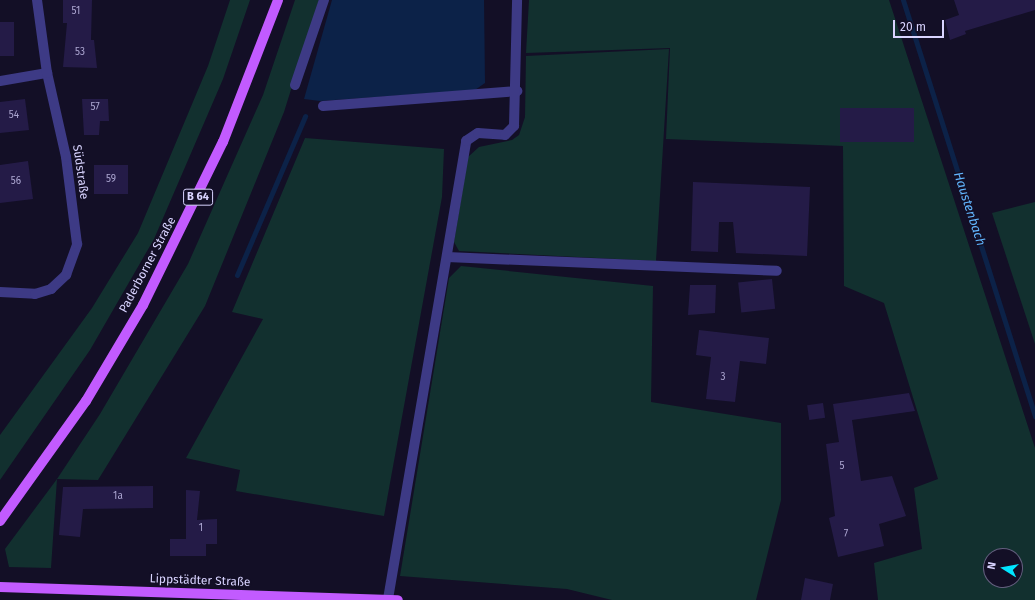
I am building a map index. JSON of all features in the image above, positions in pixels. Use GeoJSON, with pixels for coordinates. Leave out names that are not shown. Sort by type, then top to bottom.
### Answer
{"type":"FeatureCollection","features":[{"type":"Feature","properties":{"kind":"main road","name":"Paderborner Straße"},"geometry":{"type":"LineString","coordinates":[[0,521],[86,401],[143,305],[223,142],[278,0]]}},
{"type":"Feature","properties":{"kind":"main road","name":"Lippstädter Straße"},"geometry":{"type":"LineString","coordinates":[[0,588],[393,600]]}},
{"type":"Feature","properties":{"kind":"street","name":"Südstraße"},"geometry":{"type":"LineString","coordinates":[[0,292],[35,294],[51,289],[66,275],[74,259],[77,244],[66,157],[47,73],[37,0]]}},
{"type":"Feature","properties":{"kind":"street"},"geometry":{"type":"LineString","coordinates":[[295,85],[324,0]]}},
{"type":"Feature","properties":{"kind":"street"},"geometry":{"type":"LineString","coordinates":[[393,600],[466,141],[478,133],[505,135],[514,126],[517,92],[517,0]]}},
{"type":"Feature","properties":{"kind":"street"},"geometry":{"type":"LineString","coordinates":[[0,81],[47,73]]}},
{"type":"Feature","properties":{"kind":"street"},"geometry":{"type":"LineString","coordinates":[[323,106],[517,92]]}},
{"type":"Feature","properties":{"kind":"street"},"geometry":{"type":"LineString","coordinates":[[447,256],[777,271]]}},
{"type":"Feature","properties":{"kind":"green space"},"geometry":{"type":"Polygon","coordinates":[[[230,0],[250,0],[223,79],[154,239],[90,350],[0,480],[0,435],[92,308],[138,233],[208,66],[230,0]]]}},
{"type":"Feature","properties":{"kind":"green space"},"geometry":{"type":"Polygon","coordinates":[[[295,0],[319,0],[284,112],[205,306],[98,480],[57,479],[100,414],[188,264],[263,95],[295,0]]]}},
{"type":"Feature","properties":{"kind":"green space"},"geometry":{"type":"Polygon","coordinates":[[[529,0],[889,0],[1035,448],[1035,600],[878,600],[874,563],[922,549],[914,488],[938,479],[884,303],[844,286],[843,146],[666,139],[670,48],[526,53],[529,0]]]}},
{"type":"Feature","properties":{"kind":"green space"},"geometry":{"type":"Polygon","coordinates":[[[669,49],[656,261],[459,251],[454,242],[468,157],[479,147],[512,140],[519,135],[525,117],[526,56],[669,49]]]}},
{"type":"Feature","properties":{"kind":"green space"},"geometry":{"type":"Polygon","coordinates":[[[305,138],[444,149],[442,197],[384,516],[236,491],[240,470],[186,458],[263,319],[232,312],[305,138]]]}},
{"type":"Feature","properties":{"kind":"green space"},"geometry":{"type":"Polygon","coordinates":[[[1035,202],[1035,344],[992,213],[1035,202]]]}},
{"type":"Feature","properties":{"kind":"green space"},"geometry":{"type":"Polygon","coordinates":[[[461,266],[653,286],[651,402],[781,423],[781,500],[756,600],[612,600],[567,589],[400,576],[449,278],[461,266]]]}},
{"type":"Feature","properties":{"kind":"green space"},"geometry":{"type":"Polygon","coordinates":[[[57,479],[51,568],[9,567],[5,549],[57,479]]]}},
{"type":"Feature","properties":{"kind":"water"},"geometry":{"type":"Polygon","coordinates":[[[332,0],[484,0],[485,83],[475,90],[320,101],[304,99],[332,0]]]}},
{"type":"Feature","properties":{"kind":"building"},"geometry":{"type":"Polygon","coordinates":[[[63,0],[92,0],[91,40],[94,40],[97,68],[63,67],[67,23],[63,23],[63,0]]]}},
{"type":"Feature","properties":{"kind":"building"},"geometry":{"type":"Polygon","coordinates":[[[954,0],[1035,0],[1035,10],[965,31],[966,34],[950,40],[945,20],[959,15],[954,0]]]}},
{"type":"Feature","properties":{"kind":"building"},"geometry":{"type":"Polygon","coordinates":[[[0,22],[14,22],[14,56],[0,56],[0,22]]]}},
{"type":"Feature","properties":{"kind":"building"},"geometry":{"type":"Polygon","coordinates":[[[25,99],[29,130],[0,133],[0,102],[25,99]]]}},
{"type":"Feature","properties":{"kind":"building"},"geometry":{"type":"Polygon","coordinates":[[[82,99],[108,99],[109,121],[100,121],[99,135],[84,135],[82,99]]]}},
{"type":"Feature","properties":{"kind":"building"},"geometry":{"type":"Polygon","coordinates":[[[840,108],[914,108],[914,142],[840,142],[840,108]]]}},
{"type":"Feature","properties":{"kind":"building"},"geometry":{"type":"Polygon","coordinates":[[[28,161],[33,199],[0,203],[0,165],[28,161]]]}},
{"type":"Feature","properties":{"kind":"building"},"geometry":{"type":"Polygon","coordinates":[[[94,165],[128,165],[128,194],[94,194],[94,165]]]}},
{"type":"Feature","properties":{"kind":"building"},"geometry":{"type":"Polygon","coordinates":[[[693,182],[810,187],[807,256],[736,253],[733,222],[719,222],[718,252],[691,251],[693,182]]]}},
{"type":"Feature","properties":{"kind":"building"},"geometry":{"type":"Polygon","coordinates":[[[772,279],[775,309],[741,312],[738,283],[772,279]]]}},
{"type":"Feature","properties":{"kind":"building"},"geometry":{"type":"Polygon","coordinates":[[[690,285],[716,285],[715,313],[688,315],[690,285]]]}},
{"type":"Feature","properties":{"kind":"building"},"geometry":{"type":"Polygon","coordinates":[[[699,330],[769,338],[766,364],[740,361],[735,402],[706,399],[711,357],[696,355],[699,330]]]}},
{"type":"Feature","properties":{"kind":"building"},"geometry":{"type":"Polygon","coordinates":[[[909,393],[915,411],[852,420],[861,481],[892,476],[906,516],[879,524],[884,546],[838,557],[829,518],[835,516],[826,444],[839,442],[833,404],[909,393]]]}},
{"type":"Feature","properties":{"kind":"building"},"geometry":{"type":"Polygon","coordinates":[[[823,403],[825,418],[809,420],[807,405],[823,403]]]}},
{"type":"Feature","properties":{"kind":"building"},"geometry":{"type":"Polygon","coordinates":[[[153,486],[153,508],[83,509],[80,537],[59,535],[63,487],[153,486]]]}},
{"type":"Feature","properties":{"kind":"building"},"geometry":{"type":"Polygon","coordinates":[[[186,490],[200,491],[197,520],[217,519],[217,544],[206,544],[206,556],[170,556],[170,539],[186,539],[186,490]]]}},
{"type":"Feature","properties":{"kind":"building"},"geometry":{"type":"Polygon","coordinates":[[[805,578],[833,584],[830,600],[801,600],[805,578]]]}},
{"type":"Feature","properties":{"kind":"waterway","name":"Haustenbach"},"geometry":{"type":"LineString","coordinates":[[903,0],[1035,417]]}},
{"type":"Feature","properties":{"kind":"waterway"},"geometry":{"type":"LineString","coordinates":[[237,275],[305,116]]}}]}
